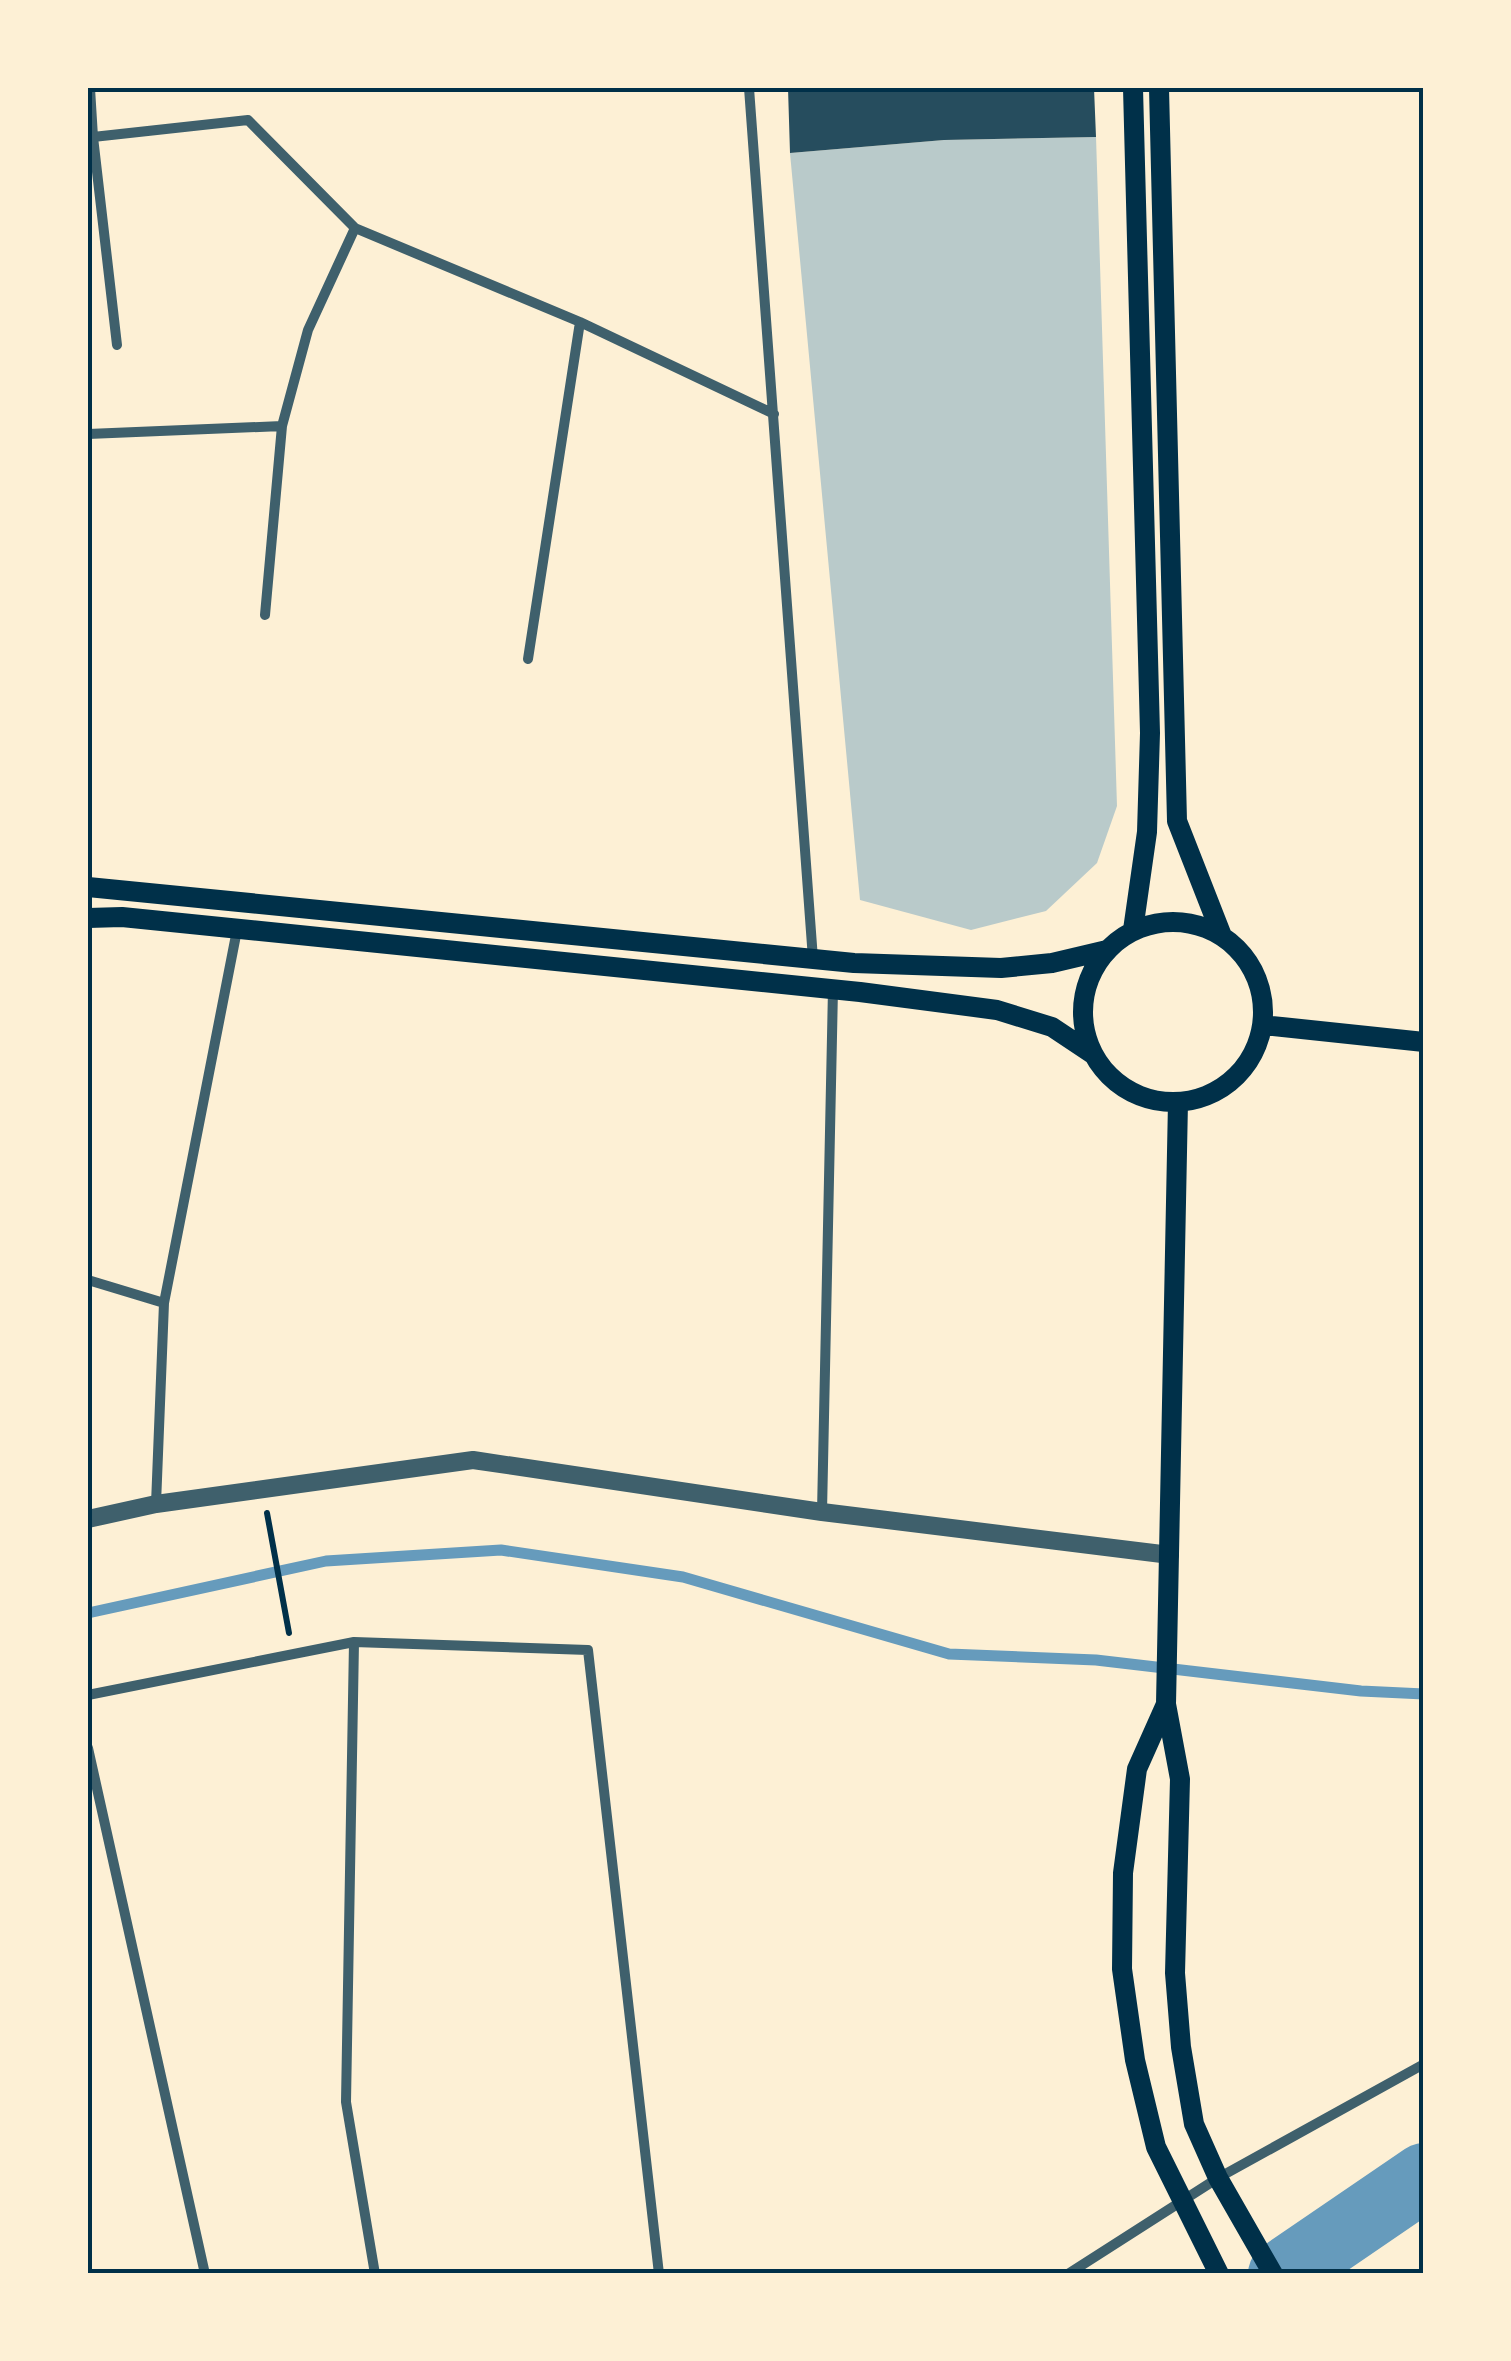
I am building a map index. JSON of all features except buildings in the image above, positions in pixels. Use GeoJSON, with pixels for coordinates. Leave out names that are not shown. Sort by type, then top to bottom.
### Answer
{"type":"FeatureCollection","features":[{"type":"Feature","properties":{"kind":"main road"},"geometry":{"type":"LineString","coordinates":[[1133,88],[1150,733],[1147,832],[1133,930]]}},
{"type":"Feature","properties":{"kind":"main road"},"geometry":{"type":"LineString","coordinates":[[88,918],[833,989],[996,1010],[1052,1027],[1094,1056],[1109,1076],[1130,1091],[1178,1102],[1209,1096],[1235,1079],[1254,1054],[1263,1025],[1256,974],[1222,936],[1178,821],[1159,88]]}},
{"type":"Feature","properties":{"kind":"main road"},"geometry":{"type":"LineString","coordinates":[[88,887],[231,898],[814,960],[1002,968],[1052,963],[1106,950]]}},
{"type":"Feature","properties":{"kind":"main road"},"geometry":{"type":"LineString","coordinates":[[1094,1056],[1082,1012],[1094,968],[1106,950],[1133,930],[1178,922],[1222,936]]}},
{"type":"Feature","properties":{"kind":"main road"},"geometry":{"type":"LineString","coordinates":[[1263,1025],[1424,1042]]}},
{"type":"Feature","properties":{"kind":"main road"},"geometry":{"type":"LineString","coordinates":[[1178,1102],[1166,1704],[1180,1779],[1175,1957],[1181,2047],[1194,2124],[1218,2178],[1273,2274]]}},
{"type":"Feature","properties":{"kind":"main road"},"geometry":{"type":"LineString","coordinates":[[1166,1704],[1137,1769],[1123,1873],[1122,1969],[1135,2060],[1156,2147],[1218,2270]]}},
{"type":"Feature","properties":{"kind":"street"},"geometry":{"type":"LineString","coordinates":[[90,88],[117,345]]}},
{"type":"Feature","properties":{"kind":"street"},"geometry":{"type":"LineString","coordinates":[[749,88],[814,960]]}},
{"type":"Feature","properties":{"kind":"street"},"geometry":{"type":"LineString","coordinates":[[94,136],[248,120],[355,228],[580,322],[774,414]]}},
{"type":"Feature","properties":{"kind":"street"},"geometry":{"type":"LineString","coordinates":[[265,615],[282,426],[308,330],[355,228]]}},
{"type":"Feature","properties":{"kind":"street"},"geometry":{"type":"LineString","coordinates":[[528,659],[580,322]]}},
{"type":"Feature","properties":{"kind":"street"},"geometry":{"type":"LineString","coordinates":[[88,434],[282,426]]}},
{"type":"Feature","properties":{"kind":"street"},"geometry":{"type":"LineString","coordinates":[[156,1504],[164,1303],[237,930]]}},
{"type":"Feature","properties":{"kind":"street"},"geometry":{"type":"LineString","coordinates":[[822,1512],[833,989]]}},
{"type":"Feature","properties":{"kind":"street"},"geometry":{"type":"LineString","coordinates":[[88,1280],[164,1303]]}},
{"type":"Feature","properties":{"kind":"street"},"geometry":{"type":"LineString","coordinates":[[88,1519],[156,1504],[473,1460],[822,1512],[1170,1555]]}},
{"type":"Feature","properties":{"kind":"street"},"geometry":{"type":"LineString","coordinates":[[354,1642],[346,2102],[375,2274]]}},
{"type":"Feature","properties":{"kind":"street"},"geometry":{"type":"LineString","coordinates":[[88,1695],[354,1642],[588,1650],[659,2274]]}},
{"type":"Feature","properties":{"kind":"street"},"geometry":{"type":"LineString","coordinates":[[88,1748],[204,2274]]}},
{"type":"Feature","properties":{"kind":"street"},"geometry":{"type":"LineString","coordinates":[[1068,2274],[1218,2178],[1424,2064]]}},
{"type":"Feature","properties":{"kind":"path"},"geometry":{"type":"LineString","coordinates":[[270,1528],[286,1617]]}},
{"type":"Feature","properties":{"kind":"shaded area"},"geometry":{"type":"Polygon","coordinates":[[[1096,137],[1117,806],[1097,863],[1046,911],[971,930],[860,900],[790,153],[944,140],[1096,137]]]}},
{"type":"Feature","properties":{"kind":"waterway"},"geometry":{"type":"LineString","coordinates":[[88,1613],[326,1561],[501,1550],[683,1577],[949,1654],[1096,1660],[1361,1691],[1424,1694]]}},
{"type":"Feature","properties":{"kind":"waterway"},"geometry":{"type":"LineString","coordinates":[[1282,2274],[1424,2177]]}}]}
